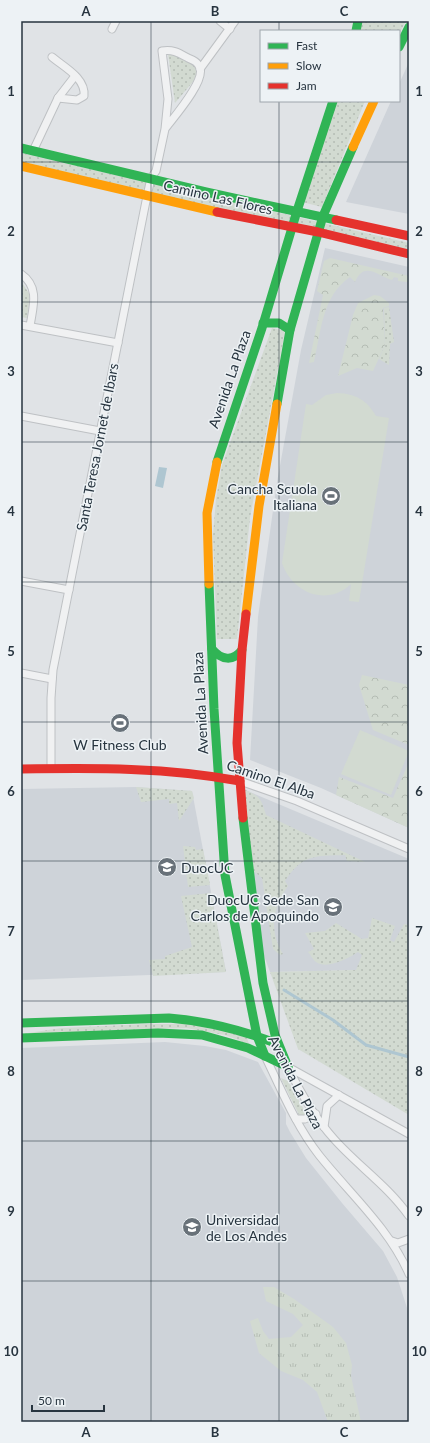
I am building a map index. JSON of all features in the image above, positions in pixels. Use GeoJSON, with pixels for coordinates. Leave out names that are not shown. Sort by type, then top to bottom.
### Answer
{"type":"FeatureCollection","features":[{"type":"Feature","properties":{"kind":"main road"},"geometry":{"type":"LineString","coordinates":[[400,45],[409,26]]}},
{"type":"Feature","properties":{"kind":"main road","name":"Avenida La Plaza"},"geometry":{"type":"LineString","coordinates":[[265,1056],[257,1036],[225,875],[218,776],[207,534],[210,491],[221,445],[263,323],[297,211],[333,102]]}},
{"type":"Feature","properties":{"kind":"main road","name":"Avenida La Plaza"},"geometry":{"type":"LineString","coordinates":[[288,1067],[278,1044],[270,1019],[263,983],[240,781],[237,743],[242,650],[259,506],[290,330],[323,216],[337,181],[374,102]]}},
{"type":"Feature","properties":{"kind":"main road","name":"Camino Las Flores"},"geometry":{"type":"LineString","coordinates":[[21,148],[206,192],[323,216],[409,236]]}},
{"type":"Feature","properties":{"kind":"main road","name":"Camino Las Flores"},"geometry":{"type":"LineString","coordinates":[[21,166],[147,196],[292,228],[318,232],[409,254]]}},
{"type":"Feature","properties":{"kind":"main road"},"geometry":{"type":"LineString","coordinates":[[263,323],[279,323],[290,330]]}},
{"type":"Feature","properties":{"kind":"main road"},"geometry":{"type":"LineString","coordinates":[[212,649],[218,656],[227,659],[236,657],[242,650]]}},
{"type":"Feature","properties":{"kind":"main road","name":"Camino El Alba"},"geometry":{"type":"LineString","coordinates":[[21,769],[150,768],[218,776],[240,781]]}},
{"type":"Feature","properties":{"kind":"main road"},"geometry":{"type":"LineString","coordinates":[[21,1023],[176,1018],[209,1021],[234,1027],[278,1044]]}},
{"type":"Feature","properties":{"kind":"main road"},"geometry":{"type":"LineString","coordinates":[[21,1038],[158,1033],[195,1034],[230,1042],[288,1067]]}},
{"type":"Feature","properties":{"kind":"street"},"geometry":{"type":"LineString","coordinates":[[112,29],[116,21]]}},
{"type":"Feature","properties":{"kind":"street"},"geometry":{"type":"LineString","coordinates":[[220,21],[230,29]]}},
{"type":"Feature","properties":{"kind":"street","name":"Santa Teresa Jornet de Ibars"},"geometry":{"type":"LineString","coordinates":[[200,69],[235,21]]}},
{"type":"Feature","properties":{"kind":"street","name":"Santa Teresa Jornet de Ibars"},"geometry":{"type":"LineString","coordinates":[[51,768],[52,678],[147,196],[151,178],[156,171],[164,129],[168,99],[162,51],[171,50],[196,62],[200,69],[200,76],[188,98],[164,129]]}},
{"type":"Feature","properties":{"kind":"street"},"geometry":{"type":"LineString","coordinates":[[52,58],[75,76],[83,84],[85,89],[84,96],[77,100],[58,98]]}},
{"type":"Feature","properties":{"kind":"street"},"geometry":{"type":"LineString","coordinates":[[33,151],[58,98],[75,76]]}},
{"type":"Feature","properties":{"kind":"street"},"geometry":{"type":"LineString","coordinates":[[21,274],[28,280],[34,294],[30,326]]}},
{"type":"Feature","properties":{"kind":"street"},"geometry":{"type":"LineString","coordinates":[[21,325],[118,343]]}},
{"type":"Feature","properties":{"kind":"street"},"geometry":{"type":"LineString","coordinates":[[21,416],[100,432]]}},
{"type":"Feature","properties":{"kind":"street"},"geometry":{"type":"LineString","coordinates":[[21,581],[69,590]]}},
{"type":"Feature","properties":{"kind":"street"},"geometry":{"type":"LineString","coordinates":[[21,673],[52,678]]}},
{"type":"Feature","properties":{"kind":"street","name":"Camino El Alba"},"geometry":{"type":"LineString","coordinates":[[240,781],[297,801],[409,849]]}},
{"type":"Feature","properties":{"kind":"street","name":"Avenida La Plaza"},"geometry":{"type":"LineString","coordinates":[[265,1056],[296,1119],[318,1153],[392,1241],[409,1273]]}},
{"type":"Feature","properties":{"kind":"street"},"geometry":{"type":"LineString","coordinates":[[288,1067],[409,1134]]}},
{"type":"Feature","properties":{"kind":"street","name":"Avenida La Plaza"},"geometry":{"type":"LineString","coordinates":[[288,1067],[296,1084],[324,1127],[335,1140],[385,1187],[409,1216]]}},
{"type":"Feature","properties":{"kind":"street"},"geometry":{"type":"LineString","coordinates":[[324,1127],[327,1106],[339,1095]]}},
{"type":"Feature","properties":{"kind":"street"},"geometry":{"type":"LineString","coordinates":[[296,1119],[305,1119],[316,1114]]}},
{"type":"Feature","properties":{"kind":"street"},"geometry":{"type":"LineString","coordinates":[[392,1241],[398,1243],[409,1239]]}},
{"type":"Feature","properties":{"kind":"shaded area"},"geometry":{"type":"Polygon","coordinates":[[[409,62],[409,214],[346,202],[391,102],[400,102],[400,82],[409,62]]]}},
{"type":"Feature","properties":{"kind":"shaded area"},"geometry":{"type":"Polygon","coordinates":[[[325,248],[409,267],[409,828],[321,788],[250,760],[258,617],[277,482],[301,350],[325,248]]]}},
{"type":"Feature","properties":{"kind":"shaded area"},"geometry":{"type":"Polygon","coordinates":[[[136,787],[192,791],[226,972],[21,980],[21,789],[136,787]]]}},
{"type":"Feature","properties":{"kind":"shaded area","name":"DuocUC Sede San Carlos de Apoquindo"},"geometry":{"type":"Polygon","coordinates":[[[243,789],[409,859],[409,969],[270,972],[260,945],[243,789]]]}},
{"type":"Feature","properties":{"kind":"shaded area","name":"Universidad de Los Andes"},"geometry":{"type":"Polygon","coordinates":[[[165,1042],[205,1046],[226,1050],[258,1062],[286,1113],[286,1124],[290,1132],[306,1158],[383,1251],[397,1277],[409,1314],[409,1422],[21,1422],[21,1048],[165,1042]]]}},
{"type":"Feature","properties":{"kind":"green space"},"geometry":{"type":"Polygon","coordinates":[[[363,21],[406,21],[400,32],[400,30],[359,30],[363,21]]]}},
{"type":"Feature","properties":{"kind":"green space"},"geometry":{"type":"Polygon","coordinates":[[[168,54],[172,54],[199,67],[197,77],[175,103],[168,54]]]}},
{"type":"Feature","properties":{"kind":"green space"},"geometry":{"type":"Polygon","coordinates":[[[336,102],[365,102],[322,207],[302,202],[336,102]]]}},
{"type":"Feature","properties":{"kind":"green space"},"geometry":{"type":"Polygon","coordinates":[[[21,153],[409,243],[409,250],[149,194],[21,161],[21,153]]]}},
{"type":"Feature","properties":{"kind":"green space"},"geometry":{"type":"Polygon","coordinates":[[[330,258],[409,276],[409,280],[407,282],[398,281],[398,278],[394,277],[392,280],[372,271],[363,272],[359,275],[355,282],[350,277],[341,285],[328,304],[321,327],[314,362],[309,363],[323,295],[317,291],[324,261],[330,258]]]}},
{"type":"Feature","properties":{"kind":"green space"},"geometry":{"type":"Polygon","coordinates":[[[21,281],[30,295],[27,318],[21,317],[21,281]]]}},
{"type":"Feature","properties":{"kind":"green space"},"geometry":{"type":"Polygon","coordinates":[[[374,295],[380,296],[389,303],[389,306],[383,308],[385,345],[373,371],[357,368],[338,376],[353,315],[358,303],[374,295]]]}},
{"type":"Feature","properties":{"kind":"green space"},"geometry":{"type":"Polygon","coordinates":[[[389,307],[394,342],[390,344],[389,365],[379,359],[385,345],[384,308],[389,307]]]}},
{"type":"Feature","properties":{"kind":"green space"},"geometry":{"type":"Polygon","coordinates":[[[272,328],[285,331],[250,518],[237,639],[217,639],[213,535],[216,499],[222,465],[272,328]]]}},
{"type":"Feature","properties":{"kind":"green space"},"geometry":{"type":"Polygon","coordinates":[[[337,393],[355,396],[365,402],[373,410],[376,416],[389,418],[359,602],[349,601],[351,584],[342,591],[332,595],[311,593],[302,589],[287,573],[282,563],[306,404],[312,405],[326,395],[337,393]]]}},
{"type":"Feature","properties":{"kind":"green space"},"geometry":{"type":"Polygon","coordinates":[[[362,675],[409,685],[409,745],[373,730],[359,685],[362,675]]]}},
{"type":"Feature","properties":{"kind":"green space"},"geometry":{"type":"Polygon","coordinates":[[[360,730],[409,751],[391,795],[341,774],[360,730]]]}},
{"type":"Feature","properties":{"kind":"green space"},"geometry":{"type":"Polygon","coordinates":[[[409,762],[409,828],[336,795],[339,777],[393,798],[409,762]]]}},
{"type":"Feature","properties":{"kind":"green space"},"geometry":{"type":"Polygon","coordinates":[[[136,787],[192,791],[194,798],[179,821],[177,803],[169,804],[169,799],[141,802],[136,787]]]}},
{"type":"Feature","properties":{"kind":"green space"},"geometry":{"type":"Polygon","coordinates":[[[243,789],[259,798],[266,815],[365,862],[347,861],[345,855],[310,858],[297,866],[291,872],[285,881],[288,886],[278,903],[274,920],[276,937],[283,954],[280,955],[273,949],[262,878],[252,870],[243,789]]]}},
{"type":"Feature","properties":{"kind":"green space"},"geometry":{"type":"Polygon","coordinates":[[[183,846],[195,847],[196,850],[203,849],[210,885],[188,887],[183,846]]]}},
{"type":"Feature","properties":{"kind":"green space"},"geometry":{"type":"Polygon","coordinates":[[[211,893],[226,972],[153,976],[149,960],[165,959],[165,956],[192,947],[181,896],[211,893]]]}},
{"type":"Feature","properties":{"kind":"green space"},"geometry":{"type":"Polygon","coordinates":[[[372,918],[395,926],[390,940],[394,942],[404,924],[409,925],[409,1115],[298,1049],[270,972],[356,970],[362,955],[358,952],[344,960],[332,964],[326,965],[316,962],[308,952],[314,949],[305,933],[325,931],[336,923],[362,939],[368,938],[372,918]]]}},
{"type":"Feature","properties":{"kind":"green space"},"geometry":{"type":"Polygon","coordinates":[[[144,1024],[192,1024],[209,1026],[247,1038],[249,1044],[225,1035],[186,1028],[21,1034],[62,1028],[144,1024]]]}},
{"type":"Feature","properties":{"kind":"green space"},"geometry":{"type":"Polygon","coordinates":[[[281,1078],[288,1081],[308,1117],[300,1117],[281,1078]]]}},
{"type":"Feature","properties":{"kind":"green space"},"geometry":{"type":"Polygon","coordinates":[[[263,1287],[274,1287],[294,1299],[333,1327],[346,1343],[352,1365],[351,1376],[361,1422],[328,1422],[317,1392],[303,1380],[281,1371],[259,1353],[250,1321],[258,1318],[263,1331],[269,1339],[291,1337],[303,1325],[293,1314],[266,1301],[263,1287]]]}},
{"type":"Feature","properties":{"kind":"water"},"geometry":{"type":"Polygon","coordinates":[[[159,467],[167,468],[163,488],[155,486],[159,467]]]}},
{"type":"Feature","properties":{"kind":"waterway"},"geometry":{"type":"LineString","coordinates":[[284,990],[333,1020],[366,1045],[409,1057]]}},
{"type":"Feature","properties":{"kind":"traffic: fast"},"geometry":{"type":"LineString","coordinates":[[356,30],[358,21]]}},
{"type":"Feature","properties":{"kind":"traffic: fast"},"geometry":{"type":"LineString","coordinates":[[400,45],[409,27]]}},
{"type":"Feature","properties":{"kind":"traffic: fast"},"geometry":{"type":"LineString","coordinates":[[217,462],[262,328],[297,211],[333,102]]}},
{"type":"Feature","properties":{"kind":"traffic: fast"},"geometry":{"type":"LineString","coordinates":[[277,404],[290,330],[323,216],[353,147]]}},
{"type":"Feature","properties":{"kind":"traffic: fast"},"geometry":{"type":"LineString","coordinates":[[21,148],[206,192],[336,220]]}},
{"type":"Feature","properties":{"kind":"traffic: fast"},"geometry":{"type":"LineString","coordinates":[[263,323],[279,323],[290,330]]}},
{"type":"Feature","properties":{"kind":"traffic: fast"},"geometry":{"type":"LineString","coordinates":[[209,584],[214,709],[225,875],[257,1036],[265,1056]]}},
{"type":"Feature","properties":{"kind":"traffic: fast"},"geometry":{"type":"LineString","coordinates":[[212,649],[219,655],[227,658],[235,656],[242,650]]}},
{"type":"Feature","properties":{"kind":"traffic: fast"},"geometry":{"type":"LineString","coordinates":[[243,818],[263,983],[275,1035],[288,1067]]}},
{"type":"Feature","properties":{"kind":"traffic: fast"},"geometry":{"type":"LineString","coordinates":[[21,1023],[169,1018],[197,1021],[224,1027],[251,1034],[278,1044]]}},
{"type":"Feature","properties":{"kind":"traffic: fast"},"geometry":{"type":"LineString","coordinates":[[21,1038],[158,1033],[202,1035],[248,1048],[288,1067]]}},
{"type":"Feature","properties":{"kind":"traffic: slow"},"geometry":{"type":"LineString","coordinates":[[353,147],[374,102]]}},
{"type":"Feature","properties":{"kind":"traffic: slow"},"geometry":{"type":"LineString","coordinates":[[21,166],[217,212]]}},
{"type":"Feature","properties":{"kind":"traffic: slow"},"geometry":{"type":"LineString","coordinates":[[246,614],[259,506],[277,404]]}},
{"type":"Feature","properties":{"kind":"traffic: slow"},"geometry":{"type":"LineString","coordinates":[[209,584],[207,513],[217,462]]}},
{"type":"Feature","properties":{"kind":"traffic: jam"},"geometry":{"type":"LineString","coordinates":[[217,212],[318,232],[409,254]]}},
{"type":"Feature","properties":{"kind":"traffic: jam"},"geometry":{"type":"LineString","coordinates":[[336,220],[409,236]]}},
{"type":"Feature","properties":{"kind":"traffic: jam"},"geometry":{"type":"LineString","coordinates":[[243,818],[237,743],[242,650],[246,614]]}},
{"type":"Feature","properties":{"kind":"traffic: jam"},"geometry":{"type":"LineString","coordinates":[[21,769],[131,769],[213,776],[240,781]]}},
{"type":"Feature","properties":{"kind":"place","name":"Cancha Scuola Italiana"},"geometry":{"type":"Point","coordinates":[331,496]}},
{"type":"Feature","properties":{"kind":"place","name":"W Fitness Club"},"geometry":{"type":"Point","coordinates":[120,723]}},
{"type":"Feature","properties":{"kind":"place","name":"DuocUC"},"geometry":{"type":"Point","coordinates":[167,867]}},
{"type":"Feature","properties":{"kind":"place","name":"DuocUC Sede San Carlos de Apoquindo"},"geometry":{"type":"Point","coordinates":[333,907]}},
{"type":"Feature","properties":{"kind":"place","name":"Universidad de Los Andes"},"geometry":{"type":"Point","coordinates":[192,1227]}}]}
